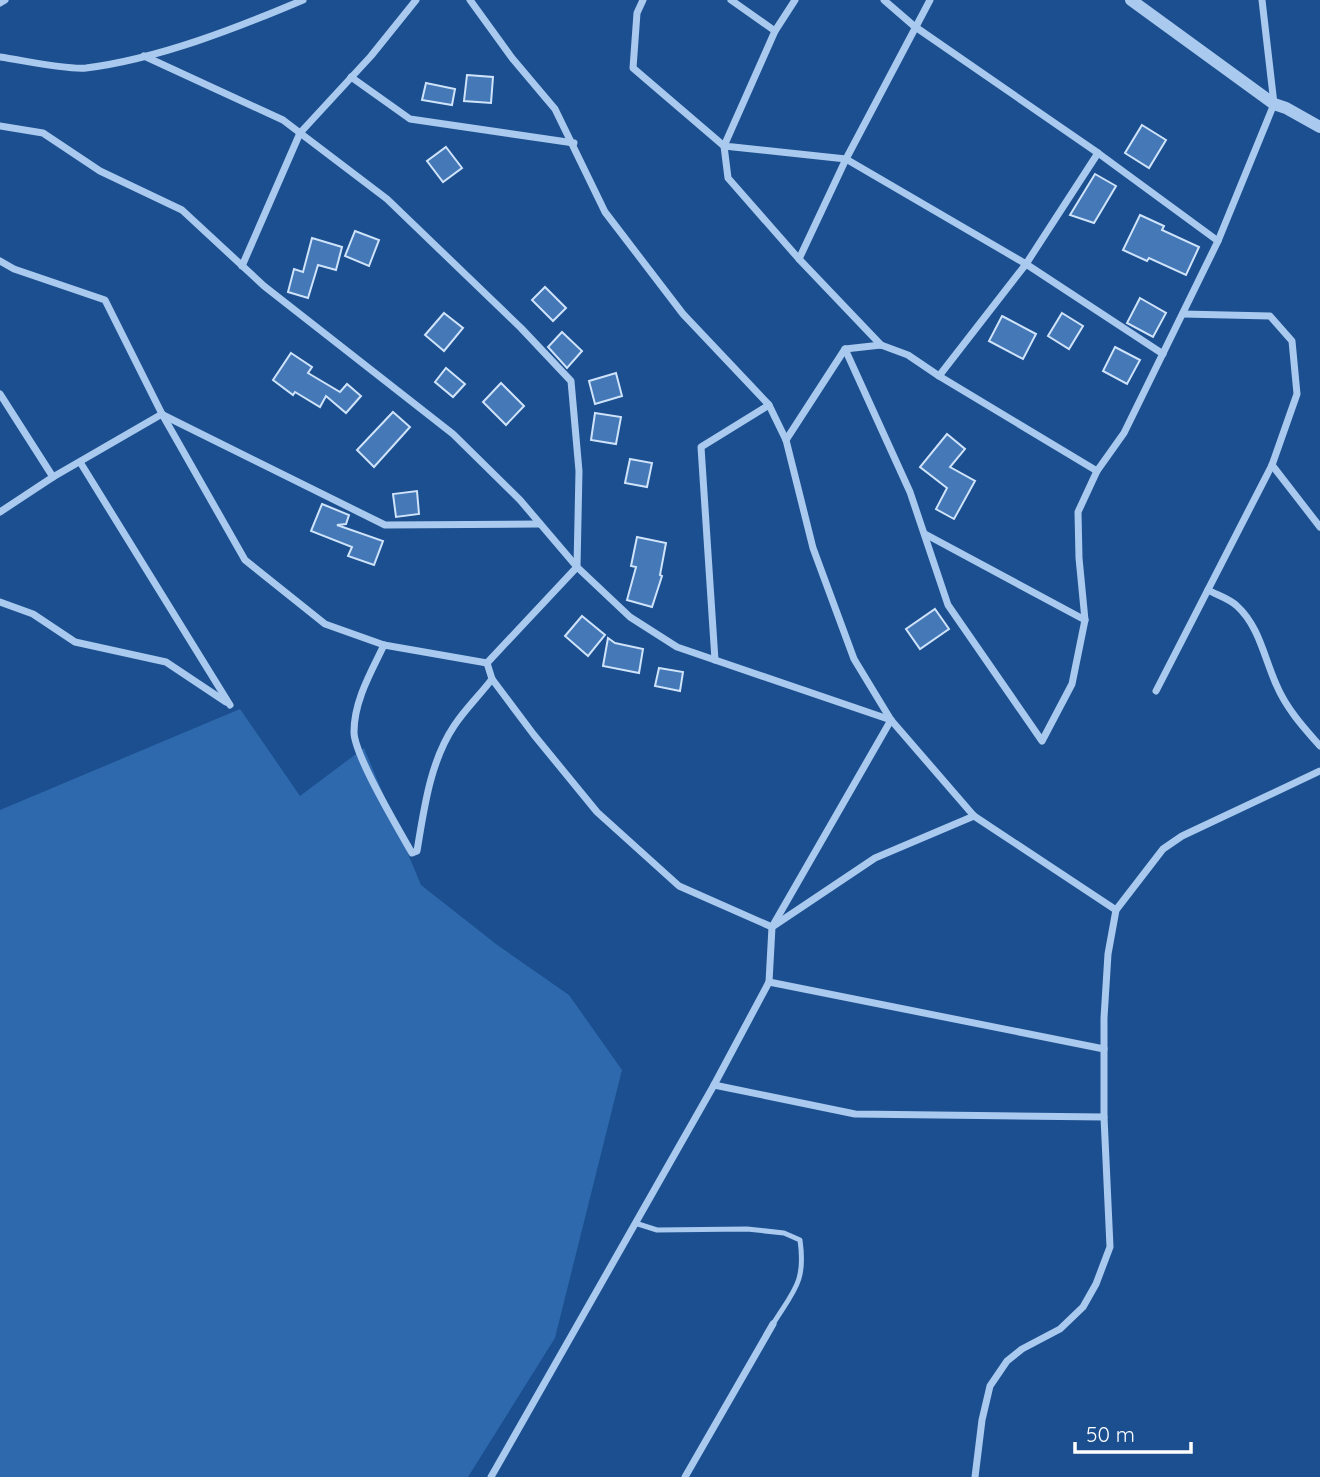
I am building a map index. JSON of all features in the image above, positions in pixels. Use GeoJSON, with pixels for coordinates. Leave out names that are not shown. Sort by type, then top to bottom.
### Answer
{"type":"FeatureCollection","features":[{"type":"Feature","properties":{"kind":"street"},"geometry":{"type":"LineString","coordinates":[[0,3],[5,0]]}},
{"type":"Feature","properties":{"kind":"street"},"geometry":{"type":"LineString","coordinates":[[0,57],[83,68],[144,56],[235,28],[303,0]]}},
{"type":"Feature","properties":{"kind":"street"},"geometry":{"type":"LineString","coordinates":[[242,266],[300,133],[416,0]]}},
{"type":"Feature","properties":{"kind":"street"},"geometry":{"type":"LineString","coordinates":[[470,0],[512,58],[555,109],[574,143],[605,212],[683,314],[769,405],[786,440],[813,548],[854,659],[891,720],[974,816],[1116,910]]}},
{"type":"Feature","properties":{"kind":"street"},"geometry":{"type":"LineString","coordinates":[[643,0],[637,13],[633,68],[724,146],[846,159],[1026,264],[1163,354]]}},
{"type":"Feature","properties":{"kind":"street"},"geometry":{"type":"LineString","coordinates":[[731,0],[775,31]]}},
{"type":"Feature","properties":{"kind":"street"},"geometry":{"type":"LineString","coordinates":[[795,0],[775,31],[724,146],[728,178],[799,259],[881,345],[908,355],[1097,471]]}},
{"type":"Feature","properties":{"kind":"street"},"geometry":{"type":"LineString","coordinates":[[884,0],[914,26],[1098,153],[1218,242]]}},
{"type":"Feature","properties":{"kind":"street"},"geometry":{"type":"LineString","coordinates":[[799,259],[846,159],[930,0]]}},
{"type":"Feature","properties":{"kind":"street"},"geometry":{"type":"LineString","coordinates":[[1130,0],[1274,104],[1320,127]]}},
{"type":"Feature","properties":{"kind":"street"},"geometry":{"type":"LineString","coordinates":[[845,349],[910,492],[948,605],[1042,741],[1072,684],[1085,620],[1078,512],[1097,471],[1124,433],[1218,242],[1274,104],[1262,0]]}},
{"type":"Feature","properties":{"kind":"street"},"geometry":{"type":"LineString","coordinates":[[144,56],[283,120],[387,199],[521,328],[571,381],[579,471],[577,567],[487,663]]}},
{"type":"Feature","properties":{"kind":"street"},"geometry":{"type":"LineString","coordinates":[[351,77],[410,119],[574,143]]}},
{"type":"Feature","properties":{"kind":"street"},"geometry":{"type":"LineString","coordinates":[[0,126],[43,133],[100,171],[182,210],[264,286],[453,434],[520,500],[577,567],[629,617],[677,647],[891,720]]}},
{"type":"Feature","properties":{"kind":"street"},"geometry":{"type":"LineString","coordinates":[[939,376],[1026,264],[1098,153]]}},
{"type":"Feature","properties":{"kind":"street"},"geometry":{"type":"LineString","coordinates":[[0,261],[14,269],[105,300],[162,414],[245,560],[325,624],[384,645],[487,663]]}},
{"type":"Feature","properties":{"kind":"street"},"geometry":{"type":"LineString","coordinates":[[1156,691],[1272,465],[1297,394],[1292,341],[1270,316],[1182,314]]}},
{"type":"Feature","properties":{"kind":"street"},"geometry":{"type":"LineString","coordinates":[[845,349],[881,345]]}},
{"type":"Feature","properties":{"kind":"street"},"geometry":{"type":"LineString","coordinates":[[786,440],[845,349]]}},
{"type":"Feature","properties":{"kind":"street"},"geometry":{"type":"LineString","coordinates":[[0,394],[53,477]]}},
{"type":"Feature","properties":{"kind":"street"},"geometry":{"type":"LineString","coordinates":[[715,660],[701,447],[769,405]]}},
{"type":"Feature","properties":{"kind":"street"},"geometry":{"type":"LineString","coordinates":[[162,414],[385,525],[540,524]]}},
{"type":"Feature","properties":{"kind":"street"},"geometry":{"type":"LineString","coordinates":[[0,512],[53,477],[162,414]]}},
{"type":"Feature","properties":{"kind":"street"},"geometry":{"type":"LineString","coordinates":[[0,602],[33,614],[75,642],[166,662],[230,705],[80,462]]}},
{"type":"Feature","properties":{"kind":"street"},"geometry":{"type":"LineString","coordinates":[[1272,465],[1320,527]]}},
{"type":"Feature","properties":{"kind":"street"},"geometry":{"type":"LineString","coordinates":[[924,534],[1085,620]]}},
{"type":"Feature","properties":{"kind":"street"},"geometry":{"type":"LineString","coordinates":[[1208,590],[1236,604],[1246,617],[1258,636],[1276,685],[1297,721],[1320,746]]}},
{"type":"Feature","properties":{"kind":"street"},"geometry":{"type":"LineString","coordinates":[[384,645],[361,693],[354,733],[364,763],[412,853],[417,851],[435,766],[454,727],[492,679]]}},
{"type":"Feature","properties":{"kind":"street"},"geometry":{"type":"LineString","coordinates":[[487,663],[492,679],[597,811],[679,886],[772,927]]}},
{"type":"Feature","properties":{"kind":"street"},"geometry":{"type":"LineString","coordinates":[[491,1477],[714,1085],[768,982],[772,927],[891,720]]}},
{"type":"Feature","properties":{"kind":"street"},"geometry":{"type":"LineString","coordinates":[[975,1477],[990,1385],[1007,1361],[1022,1349],[1060,1329],[1083,1307],[1096,1284],[1110,1247],[1104,1049],[1108,954],[1116,910],[1163,849],[1182,836],[1320,771]]}},
{"type":"Feature","properties":{"kind":"street"},"geometry":{"type":"LineString","coordinates":[[772,927],[875,858],[974,816]]}},
{"type":"Feature","properties":{"kind":"street"},"geometry":{"type":"LineString","coordinates":[[768,982],[1104,1049]]}},
{"type":"Feature","properties":{"kind":"street"},"geometry":{"type":"LineString","coordinates":[[714,1085],[855,1114],[1104,1117]]}},
{"type":"Feature","properties":{"kind":"street"},"geometry":{"type":"LineString","coordinates":[[685,1477],[773,1324]]}},
{"type":"Feature","properties":{"kind":"lane"},"geometry":{"type":"LineString","coordinates":[[635,1223],[657,1230],[747,1229],[784,1233],[800,1240],[801,1279],[773,1324]]}},
{"type":"Feature","properties":{"kind":"shaded area"},"geometry":{"type":"Polygon","coordinates":[[[240,709],[300,796],[364,748],[421,885],[496,944],[569,995],[622,1070],[555,1338],[468,1477],[0,1477],[0,810],[240,709]]]}},
{"type":"Feature","properties":{"kind":"building"},"geometry":{"type":"Polygon","coordinates":[[[467,75],[493,77],[491,103],[464,101],[467,75]]]}},
{"type":"Feature","properties":{"kind":"building"},"geometry":{"type":"Polygon","coordinates":[[[426,83],[455,89],[452,105],[422,100],[426,83]]]}},
{"type":"Feature","properties":{"kind":"building"},"geometry":{"type":"Polygon","coordinates":[[[1142,125],[1166,140],[1149,168],[1125,153],[1142,125]]]}},
{"type":"Feature","properties":{"kind":"building"},"geometry":{"type":"Polygon","coordinates":[[[446,147],[462,168],[443,182],[427,161],[446,147]]]}},
{"type":"Feature","properties":{"kind":"building"},"geometry":{"type":"Polygon","coordinates":[[[1095,174],[1116,186],[1094,223],[1070,215],[1095,174]]]}},
{"type":"Feature","properties":{"kind":"building"},"geometry":{"type":"Polygon","coordinates":[[[1140,215],[1164,226],[1162,230],[1199,247],[1186,275],[1149,258],[1147,261],[1123,250],[1140,215]]]}},
{"type":"Feature","properties":{"kind":"building"},"geometry":{"type":"Polygon","coordinates":[[[355,231],[379,240],[369,266],[345,256],[355,231]]]}},
{"type":"Feature","properties":{"kind":"building"},"geometry":{"type":"Polygon","coordinates":[[[312,238],[342,247],[336,270],[318,265],[308,298],[288,292],[294,269],[303,272],[312,238]]]}},
{"type":"Feature","properties":{"kind":"building"},"geometry":{"type":"Polygon","coordinates":[[[545,287],[566,308],[553,321],[532,300],[545,287]]]}},
{"type":"Feature","properties":{"kind":"building"},"geometry":{"type":"Polygon","coordinates":[[[1140,298],[1166,313],[1153,337],[1127,323],[1140,298]]]}},
{"type":"Feature","properties":{"kind":"building"},"geometry":{"type":"Polygon","coordinates":[[[444,313],[463,328],[444,351],[425,335],[444,313]]]}},
{"type":"Feature","properties":{"kind":"building"},"geometry":{"type":"Polygon","coordinates":[[[1062,313],[1083,326],[1069,349],[1048,336],[1062,313]]]}},
{"type":"Feature","properties":{"kind":"building"},"geometry":{"type":"Polygon","coordinates":[[[1002,316],[1036,334],[1023,359],[989,341],[1002,316]]]}},
{"type":"Feature","properties":{"kind":"building"},"geometry":{"type":"Polygon","coordinates":[[[562,332],[582,351],[567,368],[548,347],[562,332]]]}},
{"type":"Feature","properties":{"kind":"building"},"geometry":{"type":"Polygon","coordinates":[[[1115,347],[1140,360],[1127,384],[1103,371],[1115,347]]]}},
{"type":"Feature","properties":{"kind":"building"},"geometry":{"type":"Polygon","coordinates":[[[291,353],[312,367],[308,373],[340,392],[347,384],[361,396],[346,413],[326,396],[320,407],[295,392],[293,395],[273,380],[291,353]]]}},
{"type":"Feature","properties":{"kind":"building"},"geometry":{"type":"Polygon","coordinates":[[[446,368],[465,384],[453,397],[435,382],[446,368]]]}},
{"type":"Feature","properties":{"kind":"building"},"geometry":{"type":"Polygon","coordinates":[[[616,373],[622,396],[595,404],[589,381],[616,373]]]}},
{"type":"Feature","properties":{"kind":"building"},"geometry":{"type":"Polygon","coordinates":[[[501,383],[524,406],[506,425],[483,402],[501,383]]]}},
{"type":"Feature","properties":{"kind":"building"},"geometry":{"type":"Polygon","coordinates":[[[393,412],[410,427],[374,467],[357,450],[393,412]]]}},
{"type":"Feature","properties":{"kind":"building"},"geometry":{"type":"Polygon","coordinates":[[[595,413],[621,417],[616,444],[591,440],[595,413]]]}},
{"type":"Feature","properties":{"kind":"building"},"geometry":{"type":"Polygon","coordinates":[[[947,434],[965,449],[950,467],[975,481],[954,519],[936,509],[947,488],[920,467],[947,434]]]}},
{"type":"Feature","properties":{"kind":"building"},"geometry":{"type":"Polygon","coordinates":[[[630,459],[652,463],[647,487],[625,483],[630,459]]]}},
{"type":"Feature","properties":{"kind":"building"},"geometry":{"type":"Polygon","coordinates":[[[417,491],[419,514],[396,517],[393,494],[417,491]]]}},
{"type":"Feature","properties":{"kind":"building"},"geometry":{"type":"Polygon","coordinates":[[[322,504],[349,515],[346,524],[337,525],[383,541],[374,565],[348,556],[352,547],[311,531],[322,504]]]}},
{"type":"Feature","properties":{"kind":"building"},"geometry":{"type":"Polygon","coordinates":[[[637,537],[666,543],[660,575],[662,576],[652,607],[627,600],[636,567],[631,566],[637,537]]]}},
{"type":"Feature","properties":{"kind":"building"},"geometry":{"type":"Polygon","coordinates":[[[935,609],[949,629],[920,649],[906,629],[935,609]]]}},
{"type":"Feature","properties":{"kind":"building"},"geometry":{"type":"Polygon","coordinates":[[[582,616],[605,635],[588,656],[565,636],[582,616]]]}},
{"type":"Feature","properties":{"kind":"building"},"geometry":{"type":"Polygon","coordinates":[[[608,638],[615,643],[643,649],[639,673],[603,666],[608,638]]]}},
{"type":"Feature","properties":{"kind":"building"},"geometry":{"type":"Polygon","coordinates":[[[659,668],[683,672],[680,691],[655,686],[659,668]]]}}]}
